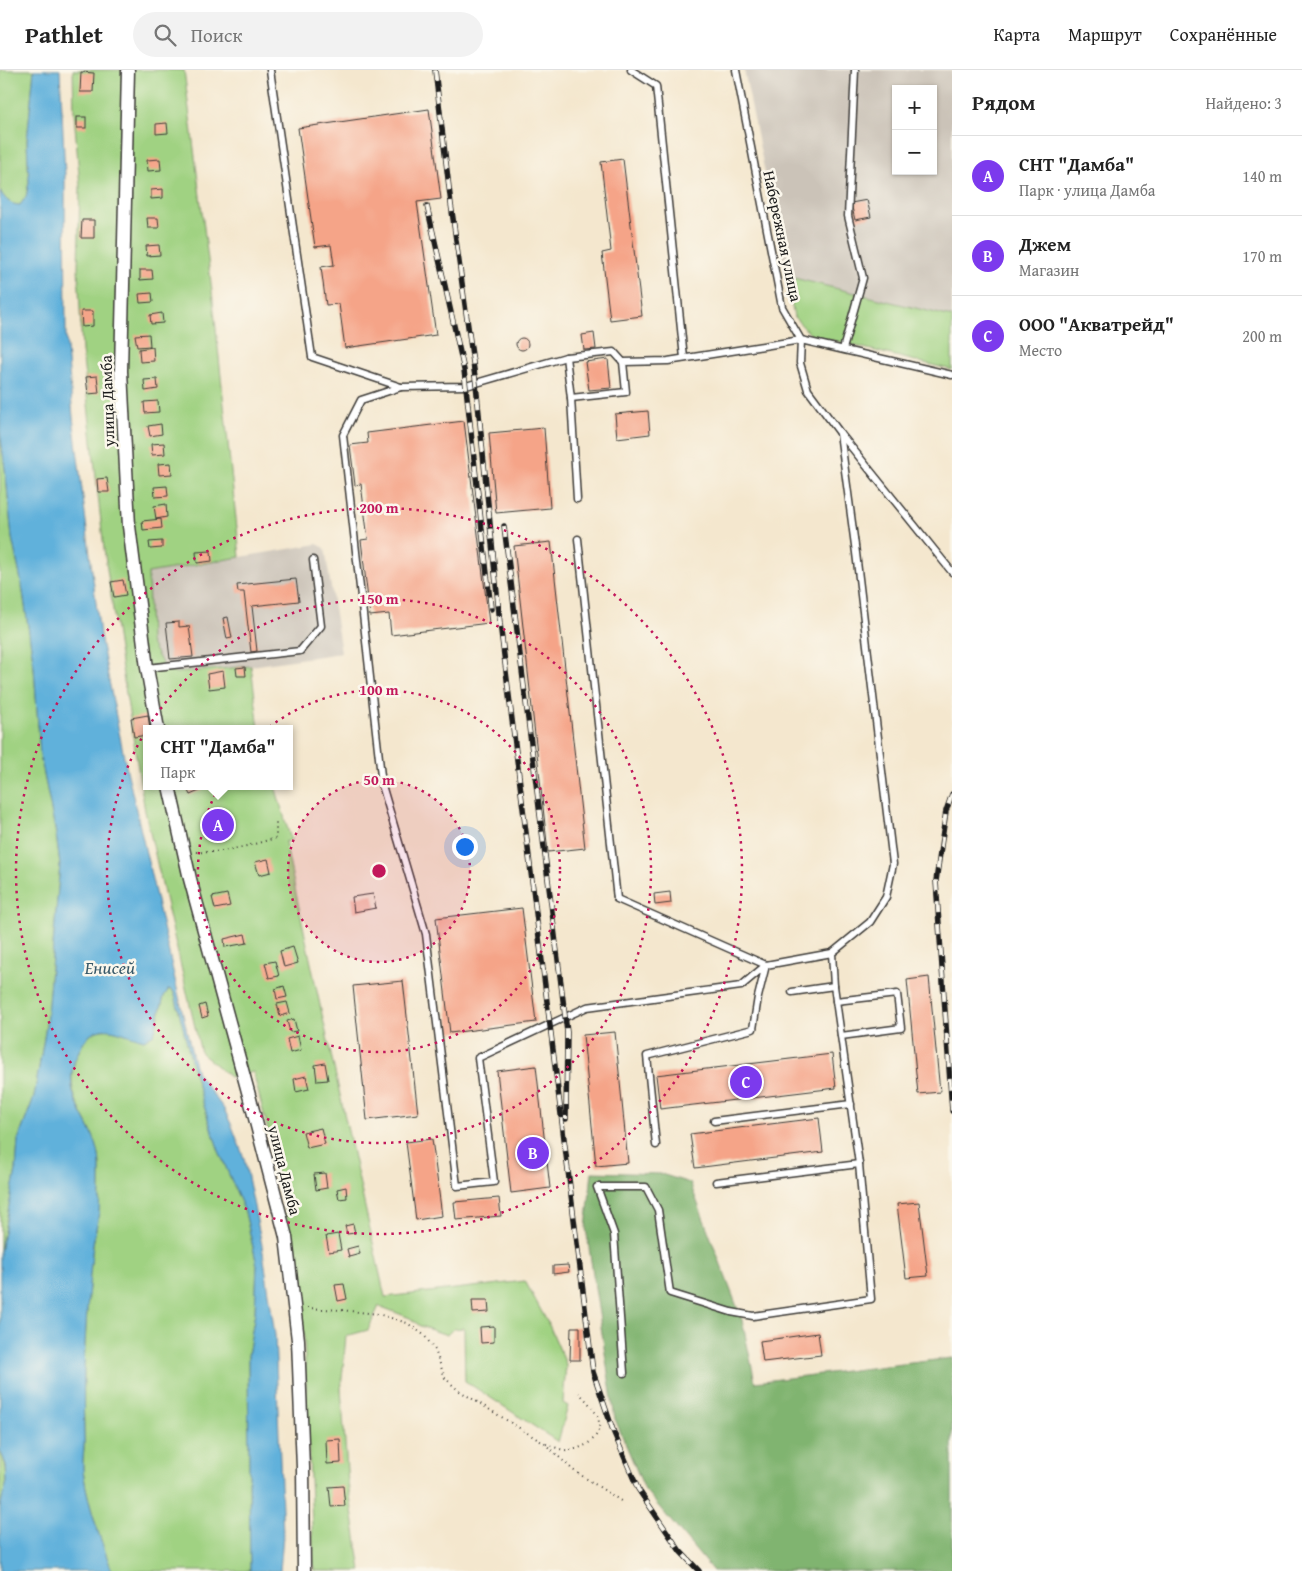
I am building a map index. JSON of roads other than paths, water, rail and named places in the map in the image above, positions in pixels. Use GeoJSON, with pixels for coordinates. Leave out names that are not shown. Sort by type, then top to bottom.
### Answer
{"type":"FeatureCollection","features":[{"type":"Feature","properties":{"kind":"street","name":"улица Дамба"},"geometry":{"type":"LineString","coordinates":[[128,70],[121,371],[129,526],[147,668],[157,725]]}},
{"type":"Feature","properties":{"kind":"street","name":"улица Дамба"},"geometry":{"type":"LineString","coordinates":[[170,790],[183,851],[286,1237],[298,1340],[304,1571]]}},
{"type":"Feature","properties":{"kind":"lane"},"geometry":{"type":"LineString","coordinates":[[270,70],[312,357],[401,387]]}},
{"type":"Feature","properties":{"kind":"lane"},"geometry":{"type":"LineString","coordinates":[[631,70],[656,86],[684,358]]}},
{"type":"Feature","properties":{"kind":"lane","name":"Набережная улица"},"geometry":{"type":"LineString","coordinates":[[736,70],[782,307],[801,340]]}},
{"type":"Feature","properties":{"kind":"lane"},"geometry":{"type":"LineString","coordinates":[[843,349],[863,278],[848,216],[855,70]]}},
{"type":"Feature","properties":{"kind":"lane"},"geometry":{"type":"LineString","coordinates":[[801,340],[800,363],[808,390],[840,433],[952,572]]}},
{"type":"Feature","properties":{"kind":"lane"},"geometry":{"type":"LineString","coordinates":[[623,362],[668,361],[801,340],[952,375]]}},
{"type":"Feature","properties":{"kind":"lane"},"geometry":{"type":"LineString","coordinates":[[571,398],[626,392],[623,362],[614,352],[566,357],[471,385],[401,387],[362,400],[343,435],[382,785],[426,934],[457,1186],[494,1182],[478,1058],[587,1007],[741,986],[766,965],[832,954],[870,922],[886,897],[893,864],[840,433]]}},
{"type":"Feature","properties":{"kind":"lane"},"geometry":{"type":"LineString","coordinates":[[566,357],[571,398],[577,499]]}},
{"type":"Feature","properties":{"kind":"lane"},"geometry":{"type":"LineString","coordinates":[[578,539],[617,899],[766,965]]}},
{"type":"Feature","properties":{"kind":"lane"},"geometry":{"type":"LineString","coordinates":[[147,668],[300,651],[321,626],[313,560]]}},
{"type":"Feature","properties":{"kind":"lane"},"geometry":{"type":"LineString","coordinates":[[624,1373],[614,1234],[597,1187],[646,1186],[658,1210],[670,1293],[730,1312],[754,1316],[871,1299],[859,1164],[834,986],[832,954]]}},
{"type":"Feature","properties":{"kind":"lane"},"geometry":{"type":"LineString","coordinates":[[656,1145],[647,1056],[753,1029],[766,965]]}},
{"type":"Feature","properties":{"kind":"lane"},"geometry":{"type":"LineString","coordinates":[[792,992],[834,986]]}},
{"type":"Feature","properties":{"kind":"lane"},"geometry":{"type":"LineString","coordinates":[[836,1001],[897,994],[901,1028],[842,1036]]}},
{"type":"Feature","properties":{"kind":"lane"},"geometry":{"type":"LineString","coordinates":[[714,1121],[851,1104]]}},
{"type":"Feature","properties":{"kind":"lane"},"geometry":{"type":"LineString","coordinates":[[716,1182],[859,1164]]}},
{"type":"Feature","properties":{"kind":"water","name":"Енисей"},"geometry":{"type":"Polygon","coordinates":[[[34,70],[60,70],[65,175],[66,337],[73,417],[100,635],[124,757],[193,1058],[197,1073],[224,1109],[244,1158],[262,1245],[275,1335],[283,1535],[280,1571],[250,1571],[248,1356],[255,1312],[257,1265],[245,1212],[219,1151],[208,1119],[174,992],[169,989],[164,996],[154,1034],[144,1040],[115,1031],[106,1030],[91,1034],[78,1053],[72,1070],[72,1085],[75,1098],[93,1137],[98,1151],[100,1167],[99,1212],[93,1248],[85,1344],[83,1472],[92,1512],[112,1571],[0,1571],[0,1507],[7,1482],[6,1465],[0,1450],[0,1252],[16,1170],[18,1140],[34,1097],[46,1026],[60,865],[56,834],[40,755],[34,667],[22,585],[12,538],[0,432],[0,191],[8,201],[16,205],[20,205],[26,197],[29,182],[27,141],[34,70]]]}},
{"type":"Feature","properties":{"kind":"railway"},"geometry":{"type":"LineString","coordinates":[[435,70],[476,384],[500,623],[593,1372],[614,1433],[638,1489],[680,1551],[699,1571]]}},
{"type":"Feature","properties":{"kind":"railway"},"geometry":{"type":"LineString","coordinates":[[427,206],[464,370],[491,609]]}},
{"type":"Feature","properties":{"kind":"railway"},"geometry":{"type":"LineString","coordinates":[[504,526],[567,1032],[566,1119]]}},
{"type":"Feature","properties":{"kind":"railway"},"geometry":{"type":"LineString","coordinates":[[952,794],[946,811],[936,881],[952,1111]]}},
{"type":"Feature","properties":{"kind":"place","name":"СНТ \"Дамба\""},"geometry":{"type":"Point","coordinates":[218,825]}},
{"type":"Feature","properties":{"kind":"place","name":"ООО \"Акватрейд\""},"geometry":{"type":"Point","coordinates":[746,1082]}},
{"type":"Feature","properties":{"kind":"place","name":"Джем"},"geometry":{"type":"Point","coordinates":[533,1153]}}]}
